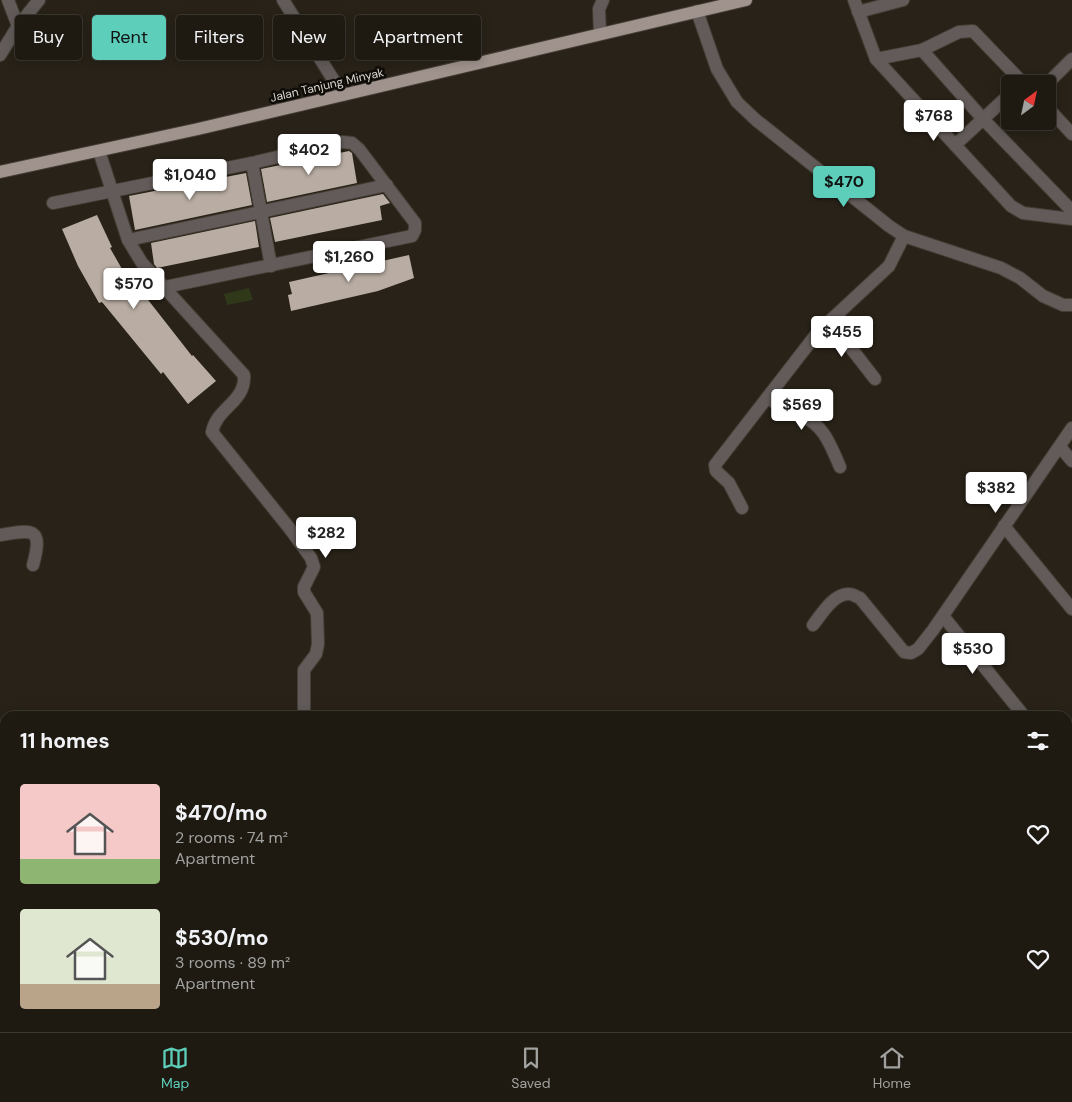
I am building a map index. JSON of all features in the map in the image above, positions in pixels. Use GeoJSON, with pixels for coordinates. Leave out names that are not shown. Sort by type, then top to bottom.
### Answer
{"type":"FeatureCollection","features":[{"type":"Feature","properties":{"kind":"main road","name":"Jalan Tanjung Minyak"},"geometry":{"type":"LineString","coordinates":[[0,172],[99,152],[343,95],[697,11],[718,3],[746,0]]}},
{"type":"Feature","properties":{"kind":"street"},"geometry":{"type":"LineString","coordinates":[[8,0],[15,18]]}},
{"type":"Feature","properties":{"kind":"street"},"geometry":{"type":"LineString","coordinates":[[26,15],[38,0]]}},
{"type":"Feature","properties":{"kind":"street"},"geometry":{"type":"LineString","coordinates":[[283,0],[343,95]]}},
{"type":"Feature","properties":{"kind":"street"},"geometry":{"type":"LineString","coordinates":[[600,34],[598,9],[603,0]]}},
{"type":"Feature","properties":{"kind":"street"},"geometry":{"type":"LineString","coordinates":[[903,0],[856,6],[876,59],[1011,206],[1023,212],[1071,216]]}},
{"type":"Feature","properties":{"kind":"street"},"geometry":{"type":"LineString","coordinates":[[697,11],[717,69],[737,102],[756,120],[889,226],[904,236],[1001,268],[1020,278],[1042,296],[1063,305],[1072,305]]}},
{"type":"Feature","properties":{"kind":"street"},"geometry":{"type":"LineString","coordinates":[[0,55],[15,31]]}},
{"type":"Feature","properties":{"kind":"street"},"geometry":{"type":"LineString","coordinates":[[876,59],[922,50],[959,32],[973,31],[1015,75]]}},
{"type":"Feature","properties":{"kind":"street"},"geometry":{"type":"LineString","coordinates":[[922,50],[1071,216]]}},
{"type":"Feature","properties":{"kind":"street"},"geometry":{"type":"LineString","coordinates":[[1056,76],[1072,59]]}},
{"type":"Feature","properties":{"kind":"street"},"geometry":{"type":"LineString","coordinates":[[955,144],[1001,102]]}},
{"type":"Feature","properties":{"kind":"street"},"geometry":{"type":"LineString","coordinates":[[1056,117],[1072,134]]}},
{"type":"Feature","properties":{"kind":"street"},"geometry":{"type":"LineString","coordinates":[[53,203],[252,163],[342,142],[352,143],[387,185],[415,223],[415,230],[412,236],[165,287]]}},
{"type":"Feature","properties":{"kind":"street"},"geometry":{"type":"LineString","coordinates":[[99,152],[128,240],[142,263],[244,375],[242,392],[214,422],[212,432],[290,529],[311,558],[314,567],[304,587],[304,592],[316,613],[318,644],[316,654],[304,670],[304,711]]}},
{"type":"Feature","properties":{"kind":"street"},"geometry":{"type":"LineString","coordinates":[[252,163],[271,266]]}},
{"type":"Feature","properties":{"kind":"street"},"geometry":{"type":"LineString","coordinates":[[128,240],[387,185]]}},
{"type":"Feature","properties":{"kind":"street"},"geometry":{"type":"LineString","coordinates":[[742,508],[729,483],[716,471],[715,465],[796,358],[830,321],[889,266],[904,236]]}},
{"type":"Feature","properties":{"kind":"street"},"geometry":{"type":"LineString","coordinates":[[830,321],[875,379]]}},
{"type":"Feature","properties":{"kind":"street"},"geometry":{"type":"LineString","coordinates":[[768,397],[781,408],[802,416],[822,430],[840,467]]}},
{"type":"Feature","properties":{"kind":"street"},"geometry":{"type":"LineString","coordinates":[[813,625],[834,600],[843,595],[850,594],[860,598],[904,652],[911,653],[918,649],[943,616],[1072,428]]}},
{"type":"Feature","properties":{"kind":"street"},"geometry":{"type":"LineString","coordinates":[[1060,447],[1072,461]]}},
{"type":"Feature","properties":{"kind":"street"},"geometry":{"type":"LineString","coordinates":[[1004,526],[1072,609]]}},
{"type":"Feature","properties":{"kind":"street"},"geometry":{"type":"LineString","coordinates":[[0,535],[22,531],[30,532],[36,537],[38,545],[33,565]]}},
{"type":"Feature","properties":{"kind":"street"},"geometry":{"type":"LineString","coordinates":[[943,616],[1020,711]]}},
{"type":"Feature","properties":{"kind":"green space"},"geometry":{"type":"Polygon","coordinates":[[[249,288],[253,300],[227,305],[224,294],[249,288]]]}},
{"type":"Feature","properties":{"kind":"building"},"geometry":{"type":"Polygon","coordinates":[[[349,151],[352,153],[357,183],[267,202],[261,169],[349,151]]]}},
{"type":"Feature","properties":{"kind":"building"},"geometry":{"type":"Polygon","coordinates":[[[246,173],[252,205],[135,230],[129,196],[246,173]]]}},
{"type":"Feature","properties":{"kind":"building"},"geometry":{"type":"Polygon","coordinates":[[[383,194],[390,203],[380,206],[382,220],[275,242],[270,218],[383,194]]]}},
{"type":"Feature","properties":{"kind":"building"},"geometry":{"type":"Polygon","coordinates":[[[97,215],[112,247],[110,248],[134,290],[138,287],[192,356],[216,381],[188,404],[163,372],[161,374],[102,302],[99,303],[78,266],[62,229],[97,215]]]}},
{"type":"Feature","properties":{"kind":"building"},"geometry":{"type":"Polygon","coordinates":[[[255,221],[259,247],[157,268],[154,264],[151,243],[255,221]]]}},
{"type":"Feature","properties":{"kind":"building"},"geometry":{"type":"Polygon","coordinates":[[[409,255],[414,278],[378,291],[291,311],[288,295],[292,294],[289,282],[409,255]]]}}]}
